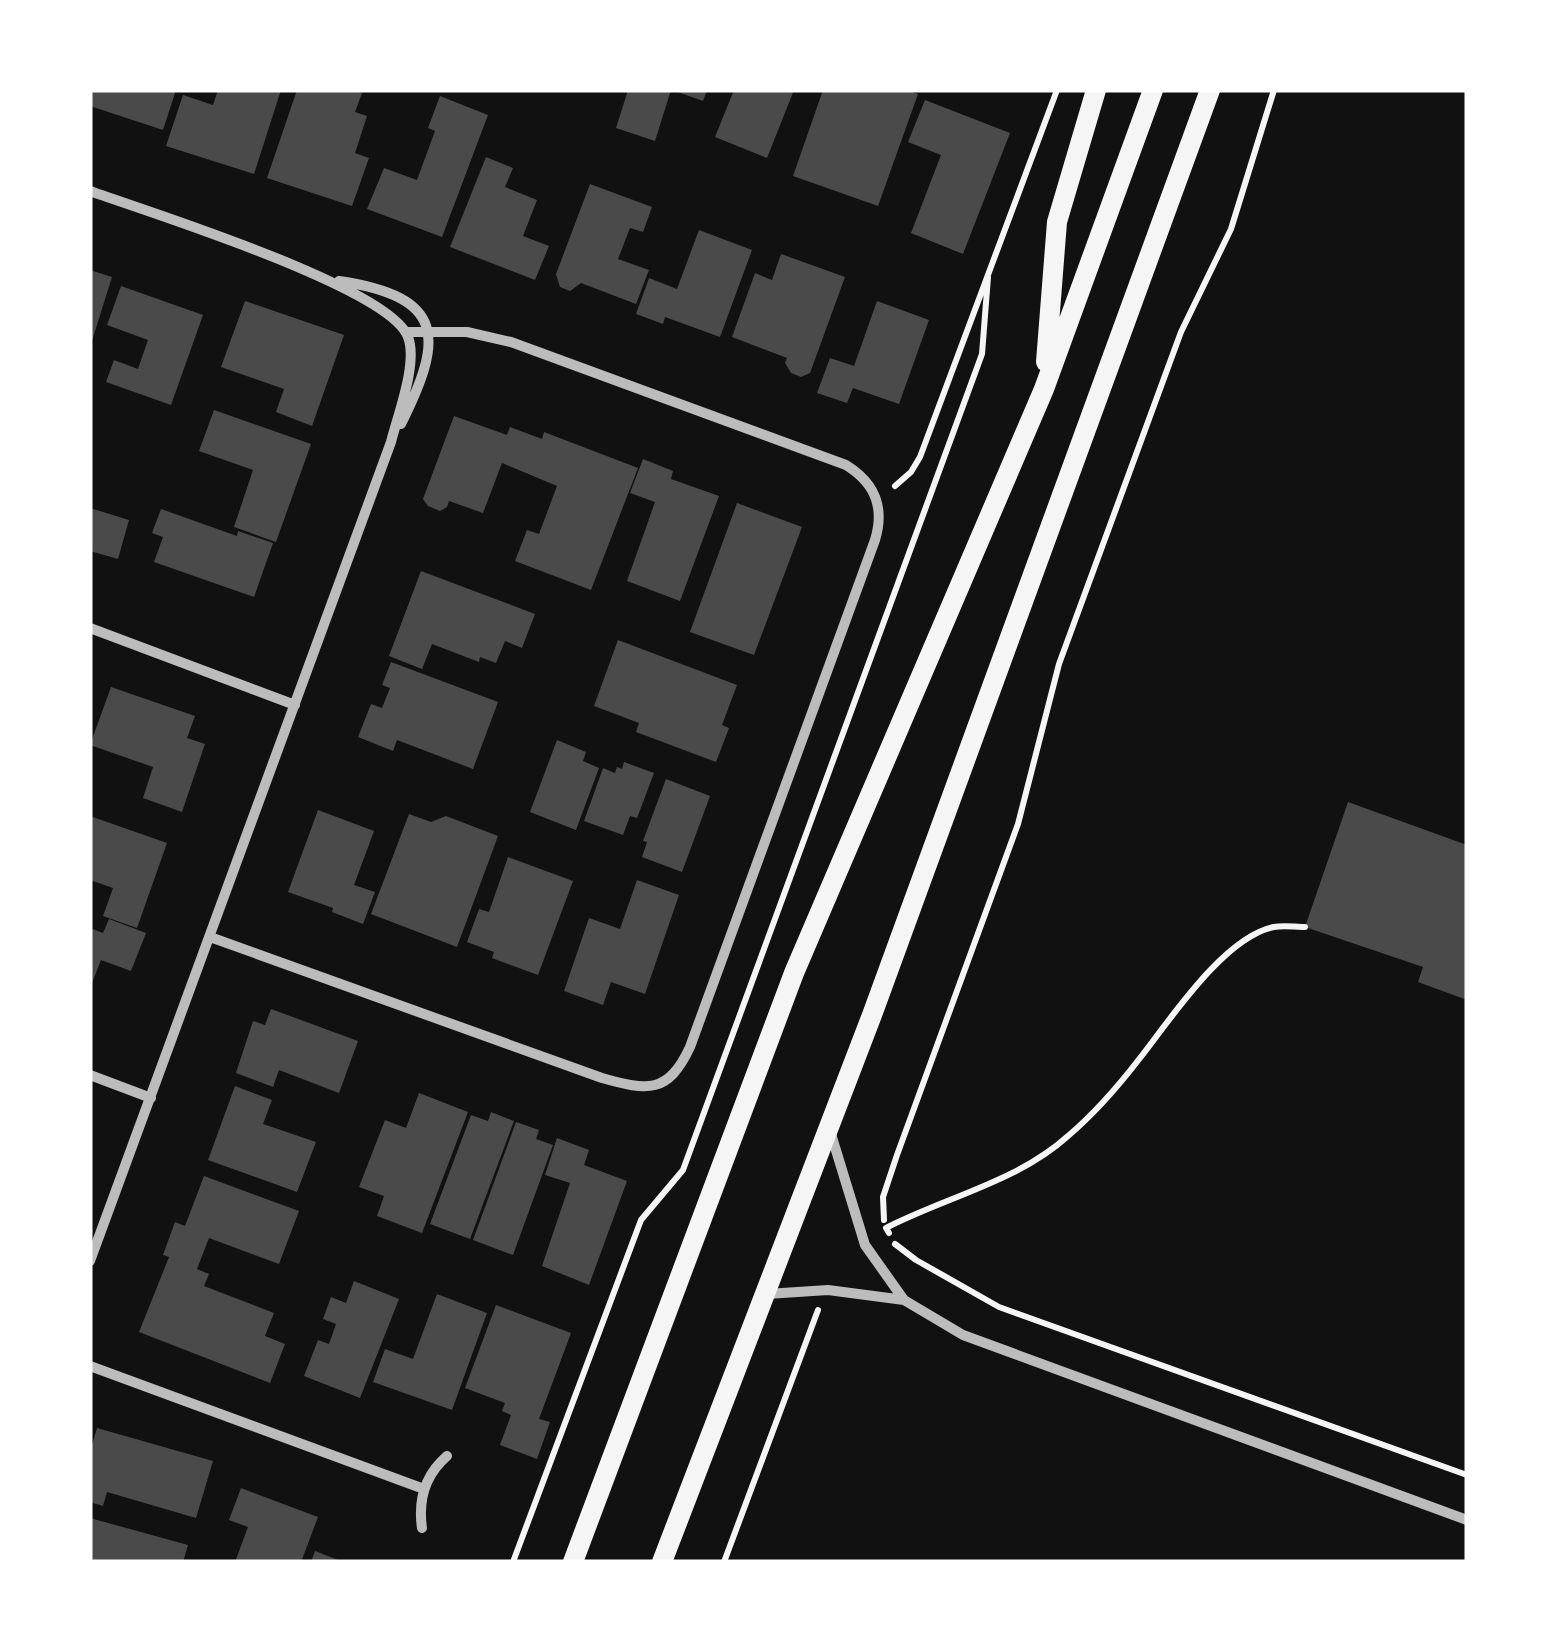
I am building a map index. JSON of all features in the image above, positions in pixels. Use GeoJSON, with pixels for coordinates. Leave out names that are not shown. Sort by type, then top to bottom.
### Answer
{"type":"FeatureCollection","features":[{"type":"Feature","properties":{"kind":"main road"},"geometry":{"type":"LineString","coordinates":[[1044,389],[1056,222],[1096,90]]}},
{"type":"Feature","properties":{"kind":"main road"},"geometry":{"type":"LineString","coordinates":[[573,1562],[794,973],[1044,389],[1153,90]]}},
{"type":"Feature","properties":{"kind":"main road"},"geometry":{"type":"LineString","coordinates":[[662,1562],[830,1129],[1210,90]]}},
{"type":"Feature","properties":{"kind":"street"},"geometry":{"type":"LineString","coordinates":[[90,191],[332,280],[386,310],[407,332],[411,348],[392,442]]}},
{"type":"Feature","properties":{"kind":"street"},"geometry":{"type":"LineString","coordinates":[[90,1261],[392,442],[424,378],[429,359],[428,332],[420,315],[398,295],[374,286],[332,280]]}},
{"type":"Feature","properties":{"kind":"street"},"geometry":{"type":"LineString","coordinates":[[210,937],[602,1078],[637,1087],[663,1084],[674,1076],[690,1046],[880,526],[878,499],[858,473],[825,457],[511,342],[467,332],[407,332]]}},
{"type":"Feature","properties":{"kind":"street"},"geometry":{"type":"LineString","coordinates":[[90,628],[295,706]]}},
{"type":"Feature","properties":{"kind":"street"},"geometry":{"type":"LineString","coordinates":[[90,1075],[150,1098]]}},
{"type":"Feature","properties":{"kind":"street"},"geometry":{"type":"LineString","coordinates":[[830,1129],[865,1245],[904,1300]]}},
{"type":"Feature","properties":{"kind":"street"},"geometry":{"type":"LineString","coordinates":[[767,1294],[828,1290],[904,1300],[964,1335],[1467,1520]]}},
{"type":"Feature","properties":{"kind":"street"},"geometry":{"type":"LineString","coordinates":[[90,1366],[424,1489]]}},
{"type":"Feature","properties":{"kind":"street"},"geometry":{"type":"LineString","coordinates":[[422,1528],[424,1489],[429,1475],[447,1456]]}},
{"type":"Feature","properties":{"kind":"path"},"geometry":{"type":"LineString","coordinates":[[878,499],[910,472],[920,457],[1057,90]]}},
{"type":"Feature","properties":{"kind":"path"},"geometry":{"type":"LineString","coordinates":[[1274,90],[1231,229],[1182,332],[1059,664],[1018,824],[884,1198],[886,1228],[897,1247],[999,1307],[1467,1475]]}},
{"type":"Feature","properties":{"kind":"path"},"geometry":{"type":"LineString","coordinates":[[514,1562],[642,1220],[684,1170],[690,1154],[982,354],[988,277]]}},
{"type":"Feature","properties":{"kind":"path"},"geometry":{"type":"LineString","coordinates":[[865,1245],[886,1228],[1034,1162],[1069,1136],[1139,1060],[1182,998],[1238,946],[1273,927],[1305,927]]}},
{"type":"Feature","properties":{"kind":"path"},"geometry":{"type":"LineString","coordinates":[[724,1562],[828,1290]]}},
{"type":"Feature","properties":{"kind":"building"},"geometry":{"type":"Polygon","coordinates":[[[90,90],[176,90],[163,130],[90,106],[90,90]]]}},
{"type":"Feature","properties":{"kind":"building"},"geometry":{"type":"Polygon","coordinates":[[[218,90],[281,90],[254,174],[166,146],[183,95],[213,105],[218,90]]]}},
{"type":"Feature","properties":{"kind":"building"},"geometry":{"type":"Polygon","coordinates":[[[297,90],[362,93],[355,112],[367,116],[355,153],[369,158],[352,206],[267,178],[297,90]]]}},
{"type":"Feature","properties":{"kind":"building"},"geometry":{"type":"Polygon","coordinates":[[[628,90],[671,90],[655,141],[616,128],[628,90]]]}},
{"type":"Feature","properties":{"kind":"building"},"geometry":{"type":"Polygon","coordinates":[[[672,90],[707,90],[703,101],[672,90]]]}},
{"type":"Feature","properties":{"kind":"building"},"geometry":{"type":"Polygon","coordinates":[[[734,90],[794,90],[767,158],[715,137],[734,90]]]}},
{"type":"Feature","properties":{"kind":"building"},"geometry":{"type":"Polygon","coordinates":[[[823,90],[906,90],[918,94],[878,206],[793,176],[823,90]]]}},
{"type":"Feature","properties":{"kind":"building"},"geometry":{"type":"Polygon","coordinates":[[[440,96],[488,115],[442,237],[367,209],[384,168],[417,180],[435,131],[428,128],[440,96]]]}},
{"type":"Feature","properties":{"kind":"building"},"geometry":{"type":"Polygon","coordinates":[[[925,100],[1010,133],[963,254],[911,233],[941,155],[908,142],[925,100]]]}},
{"type":"Feature","properties":{"kind":"building"},"geometry":{"type":"Polygon","coordinates":[[[486,157],[513,168],[505,187],[537,200],[523,236],[549,246],[535,280],[450,247],[486,157]]]}},
{"type":"Feature","properties":{"kind":"building"},"geometry":{"type":"Polygon","coordinates":[[[590,184],[652,207],[643,232],[630,228],[618,259],[649,270],[636,304],[581,283],[570,291],[560,287],[556,274],[590,184]]]}},
{"type":"Feature","properties":{"kind":"building"},"geometry":{"type":"Polygon","coordinates":[[[699,230],[752,250],[720,337],[665,317],[663,324],[636,314],[649,278],[677,289],[699,230]]]}},
{"type":"Feature","properties":{"kind":"building"},"geometry":{"type":"Polygon","coordinates":[[[781,254],[845,277],[810,373],[801,377],[791,373],[785,363],[787,358],[732,337],[755,273],[772,280],[781,254]]]}},
{"type":"Feature","properties":{"kind":"building"},"geometry":{"type":"Polygon","coordinates":[[[90,270],[112,277],[91,344],[90,344],[90,270]]]}},
{"type":"Feature","properties":{"kind":"building"},"geometry":{"type":"Polygon","coordinates":[[[121,286],[203,315],[171,405],[106,382],[114,360],[138,369],[148,340],[107,325],[121,286]]]}},
{"type":"Feature","properties":{"kind":"building"},"geometry":{"type":"Polygon","coordinates":[[[245,301],[344,335],[312,426],[276,412],[284,389],[221,367],[245,301]]]}},
{"type":"Feature","properties":{"kind":"building"},"geometry":{"type":"Polygon","coordinates":[[[877,301],[929,320],[899,404],[853,388],[847,403],[817,393],[830,358],[854,366],[877,301]]]}},
{"type":"Feature","properties":{"kind":"building"},"geometry":{"type":"Polygon","coordinates":[[[214,410],[311,444],[276,542],[234,527],[253,470],[199,451],[214,410]]]}},
{"type":"Feature","properties":{"kind":"building"},"geometry":{"type":"Polygon","coordinates":[[[454,416],[507,435],[510,427],[542,439],[544,432],[638,468],[591,590],[515,561],[527,530],[539,534],[557,486],[502,463],[483,513],[449,501],[440,511],[428,506],[423,499],[454,416]]]}},
{"type":"Feature","properties":{"kind":"building"},"geometry":{"type":"Polygon","coordinates":[[[643,459],[673,471],[671,479],[719,496],[680,601],[627,581],[655,502],[630,493],[643,459]]]}},
{"type":"Feature","properties":{"kind":"building"},"geometry":{"type":"Polygon","coordinates":[[[737,503],[802,527],[754,655],[690,632],[737,503]]]}},
{"type":"Feature","properties":{"kind":"building"},"geometry":{"type":"Polygon","coordinates":[[[90,508],[129,520],[118,559],[90,551],[90,508]]]}},
{"type":"Feature","properties":{"kind":"building"},"geometry":{"type":"Polygon","coordinates":[[[161,509],[237,536],[238,531],[273,543],[254,597],[154,562],[163,537],[152,533],[161,509]]]}},
{"type":"Feature","properties":{"kind":"building"},"geometry":{"type":"Polygon","coordinates":[[[421,571],[535,614],[522,648],[505,641],[496,663],[480,657],[479,662],[432,644],[422,669],[389,656],[421,571]]]}},
{"type":"Feature","properties":{"kind":"building"},"geometry":{"type":"Polygon","coordinates":[[[618,640],[737,685],[722,725],[729,728],[716,762],[636,732],[639,723],[594,706],[618,640]]]}},
{"type":"Feature","properties":{"kind":"building"},"geometry":{"type":"Polygon","coordinates":[[[391,662],[498,702],[473,769],[397,740],[393,751],[358,737],[371,704],[382,708],[390,688],[382,685],[391,662]]]}},
{"type":"Feature","properties":{"kind":"building"},"geometry":{"type":"Polygon","coordinates":[[[111,687],[195,716],[187,738],[205,744],[182,812],[143,798],[153,767],[90,745],[111,687]]]}},
{"type":"Feature","properties":{"kind":"building"},"geometry":{"type":"Polygon","coordinates":[[[557,740],[586,752],[583,761],[599,768],[576,830],[530,812],[557,740]]]}},
{"type":"Feature","properties":{"kind":"building"},"geometry":{"type":"Polygon","coordinates":[[[624,762],[654,773],[637,818],[630,816],[623,835],[584,821],[603,768],[615,773],[624,762]]]}},
{"type":"Feature","properties":{"kind":"building"},"geometry":{"type":"Polygon","coordinates":[[[666,779],[710,796],[682,872],[642,857],[647,842],[643,841],[666,779]]]}},
{"type":"Feature","properties":{"kind":"building"},"geometry":{"type":"Polygon","coordinates":[[[1348,802],[1467,845],[1467,1000],[1418,982],[1423,967],[1305,927],[1348,802]]]}},
{"type":"Feature","properties":{"kind":"building"},"geometry":{"type":"Polygon","coordinates":[[[318,810],[374,831],[354,885],[375,892],[363,924],[288,892],[318,810]]]}},
{"type":"Feature","properties":{"kind":"building"},"geometry":{"type":"Polygon","coordinates":[[[409,814],[431,822],[446,816],[498,836],[457,947],[371,914],[409,814]]]}},
{"type":"Feature","properties":{"kind":"building"},"geometry":{"type":"Polygon","coordinates":[[[90,816],[167,843],[137,928],[103,916],[113,888],[90,880],[90,816]]]}},
{"type":"Feature","properties":{"kind":"building"},"geometry":{"type":"Polygon","coordinates":[[[508,857],[573,881],[538,975],[492,958],[494,952],[467,942],[479,909],[489,912],[508,857]]]}},
{"type":"Feature","properties":{"kind":"building"},"geometry":{"type":"Polygon","coordinates":[[[637,880],[679,895],[645,994],[611,982],[603,1005],[564,991],[589,918],[620,929],[637,880]]]}},
{"type":"Feature","properties":{"kind":"building"},"geometry":{"type":"Polygon","coordinates":[[[109,919],[146,933],[131,971],[101,960],[90,988],[90,928],[103,933],[109,919]]]}},
{"type":"Feature","properties":{"kind":"building"},"geometry":{"type":"Polygon","coordinates":[[[271,1009],[358,1041],[339,1093],[279,1070],[273,1087],[236,1073],[253,1021],[265,1025],[271,1009]]]}},
{"type":"Feature","properties":{"kind":"building"},"geometry":{"type":"Polygon","coordinates":[[[235,1086],[272,1100],[263,1124],[316,1142],[297,1192],[208,1160],[235,1086]]]}},
{"type":"Feature","properties":{"kind":"building"},"geometry":{"type":"Polygon","coordinates":[[[419,1093],[468,1112],[422,1233],[377,1216],[384,1196],[359,1187],[385,1120],[406,1128],[419,1093]]]}},
{"type":"Feature","properties":{"kind":"building"},"geometry":{"type":"Polygon","coordinates":[[[491,1112],[514,1121],[470,1239],[430,1224],[471,1115],[488,1121],[491,1112]]]}},
{"type":"Feature","properties":{"kind":"building"},"geometry":{"type":"Polygon","coordinates":[[[516,1122],[539,1130],[536,1139],[553,1145],[513,1255],[473,1240],[516,1122]]]}},
{"type":"Feature","properties":{"kind":"building"},"geometry":{"type":"Polygon","coordinates":[[[557,1138],[589,1150],[584,1165],[627,1181],[589,1285],[542,1266],[570,1183],[545,1175],[557,1138]]]}},
{"type":"Feature","properties":{"kind":"building"},"geometry":{"type":"Polygon","coordinates":[[[204,1176],[299,1211],[279,1264],[209,1238],[197,1269],[209,1274],[204,1286],[274,1313],[265,1336],[285,1344],[270,1383],[139,1332],[169,1257],[163,1255],[175,1222],[185,1226],[204,1176]]]}},
{"type":"Feature","properties":{"kind":"building"},"geometry":{"type":"Polygon","coordinates":[[[354,1281],[399,1299],[360,1398],[304,1376],[318,1340],[329,1344],[336,1324],[323,1319],[331,1297],[346,1303],[354,1281]]]}},
{"type":"Feature","properties":{"kind":"building"},"geometry":{"type":"Polygon","coordinates":[[[437,1294],[487,1313],[452,1410],[373,1382],[385,1349],[413,1359],[437,1294]]]}},
{"type":"Feature","properties":{"kind":"building"},"geometry":{"type":"Polygon","coordinates":[[[496,1305],[571,1333],[539,1419],[550,1422],[537,1459],[500,1445],[511,1415],[502,1411],[505,1403],[465,1388],[496,1305]]]}},
{"type":"Feature","properties":{"kind":"building"},"geometry":{"type":"Polygon","coordinates":[[[97,1428],[213,1461],[196,1518],[107,1492],[103,1506],[90,1502],[90,1452],[97,1428]]]}},
{"type":"Feature","properties":{"kind":"building"},"geometry":{"type":"Polygon","coordinates":[[[241,1488],[318,1517],[301,1562],[235,1562],[248,1527],[229,1520],[241,1488]]]}},
{"type":"Feature","properties":{"kind":"building"},"geometry":{"type":"Polygon","coordinates":[[[90,1518],[188,1545],[183,1562],[90,1562],[90,1518]]]}},
{"type":"Feature","properties":{"kind":"building"},"geometry":{"type":"Polygon","coordinates":[[[315,1551],[343,1562],[311,1562],[315,1551]]]}}]}
